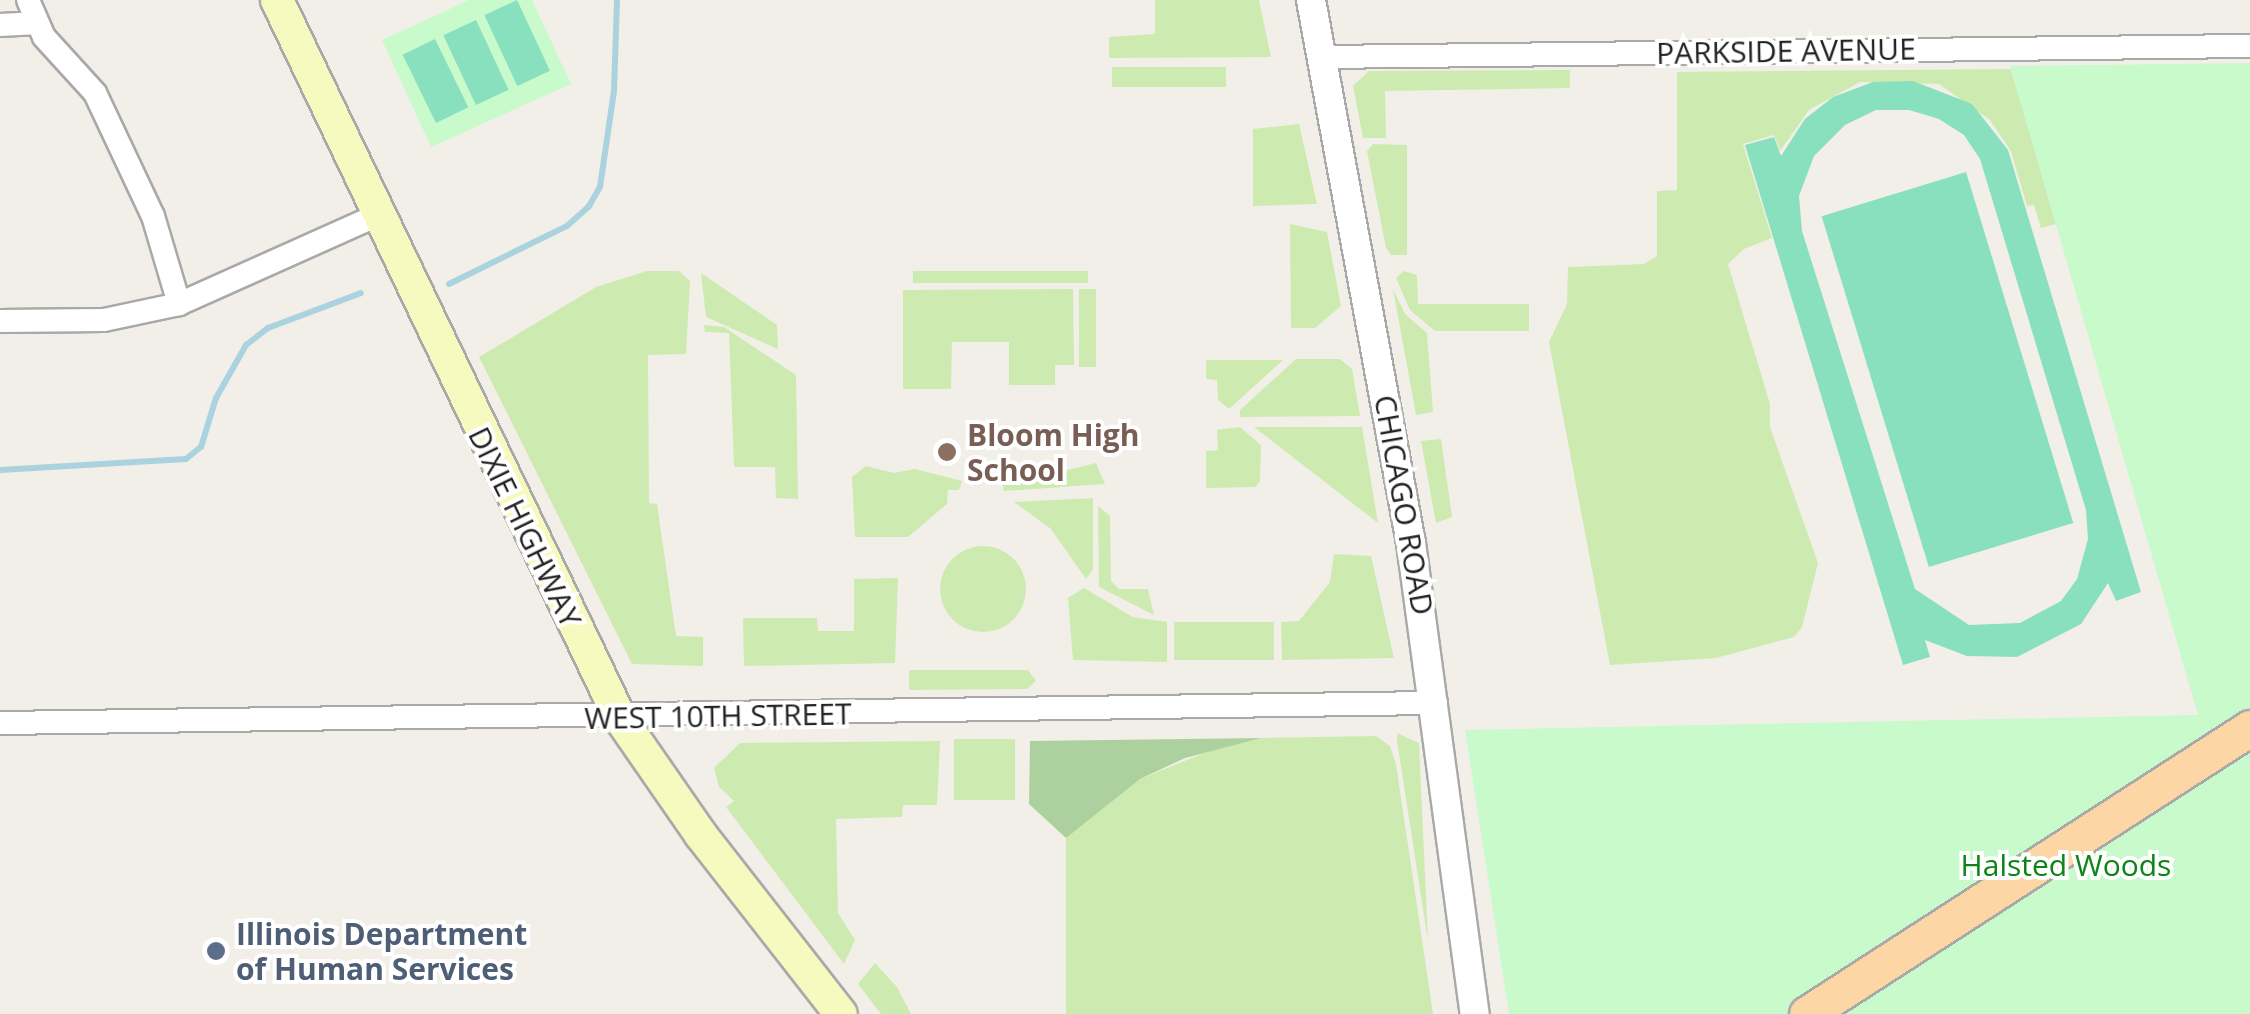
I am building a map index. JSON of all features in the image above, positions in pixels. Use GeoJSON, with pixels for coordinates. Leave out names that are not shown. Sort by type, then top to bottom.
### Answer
{"type":"FeatureCollection","features":[{"type":"Feature","properties":{"kind":"main road","name":"DIXIE HIGHWAY"},"geometry":{"type":"LineString","coordinates":[[277,0],[376,216],[620,718],[842,1014]]}},
{"type":"Feature","properties":{"kind":"main road"},"geometry":{"type":"LineString","coordinates":[[1807,1014],[2250,728]]}},
{"type":"Feature","properties":{"kind":"street","name":"CHICAGO ROAD"},"geometry":{"type":"LineString","coordinates":[[1310,0],[1436,704],[1475,1014]]}},
{"type":"Feature","properties":{"kind":"street"},"geometry":{"type":"LineString","coordinates":[[0,25],[31,11],[95,93],[153,216],[180,304]]}},
{"type":"Feature","properties":{"kind":"street","name":"PARKSIDE AVENUE"},"geometry":{"type":"LineString","coordinates":[[1322,56],[2250,46]]}},
{"type":"Feature","properties":{"kind":"street"},"geometry":{"type":"LineString","coordinates":[[0,321],[104,320],[180,304],[376,216]]}},
{"type":"Feature","properties":{"kind":"street","name":"WEST 10TH STREET"},"geometry":{"type":"LineString","coordinates":[[0,723],[620,718],[1436,704]]}},
{"type":"Feature","properties":{"kind":"green space"},"geometry":{"type":"Polygon","coordinates":[[[469,0],[532,0],[571,84],[431,147],[382,40],[469,0]]]}},
{"type":"Feature","properties":{"kind":"green space"},"geometry":{"type":"Polygon","coordinates":[[[517,0],[550,71],[517,86],[484,15],[517,0]]]}},
{"type":"Feature","properties":{"kind":"green space"},"geometry":{"type":"Polygon","coordinates":[[[1155,0],[1259,0],[1271,57],[1109,58],[1109,37],[1155,34],[1155,0]]]}},
{"type":"Feature","properties":{"kind":"green space"},"geometry":{"type":"Polygon","coordinates":[[[476,20],[509,90],[476,105],[443,35],[476,20]]]}},
{"type":"Feature","properties":{"kind":"green space"},"geometry":{"type":"Polygon","coordinates":[[[435,39],[468,107],[436,123],[403,55],[435,39]]]}},
{"type":"Feature","properties":{"kind":"green space","name":"Halsted Woods"},"geometry":{"type":"Polygon","coordinates":[[[2250,63],[2250,1014],[1509,1014],[1465,730],[2198,715],[2010,66],[2250,63]]]}},
{"type":"Feature","properties":{"kind":"green space"},"geometry":{"type":"Polygon","coordinates":[[[1112,67],[1226,67],[1226,87],[1112,87],[1112,67]]]}},
{"type":"Feature","properties":{"kind":"green space"},"geometry":{"type":"Polygon","coordinates":[[[2011,69],[2056,224],[2041,228],[2034,205],[2027,206],[2011,151],[1990,120],[1939,84],[1860,82],[1809,110],[1780,151],[1774,135],[1743,144],[1772,238],[1744,249],[1728,264],[1770,404],[1770,427],[1818,563],[1802,627],[1794,637],[1716,658],[1610,665],[1549,342],[1567,304],[1568,267],[1644,264],[1657,256],[1657,191],[1677,190],[1677,72],[2011,69]]]}},
{"type":"Feature","properties":{"kind":"green space"},"geometry":{"type":"Polygon","coordinates":[[[1570,70],[1570,88],[1385,91],[1386,138],[1363,138],[1353,86],[1369,71],[1570,70]]]}},
{"type":"Feature","properties":{"kind":"green space"},"geometry":{"type":"Polygon","coordinates":[[[1913,81],[1972,104],[2008,150],[2141,592],[2116,601],[2108,583],[2081,624],[2017,657],[1967,656],[1925,640],[1930,657],[1903,665],[1745,145],[1774,137],[1781,156],[1805,119],[1833,97],[1873,82],[1913,81]],[[1876,110],[1845,125],[1814,156],[1799,196],[1802,231],[1915,589],[1969,625],[2020,623],[2061,601],[2077,579],[2088,539],[2086,510],[1980,159],[1964,135],[1939,119],[1909,110],[1876,110]]]}},
{"type":"Feature","properties":{"kind":"green space"},"geometry":{"type":"Polygon","coordinates":[[[1299,124],[1317,204],[1253,206],[1253,129],[1299,124]]]}},
{"type":"Feature","properties":{"kind":"green space"},"geometry":{"type":"Polygon","coordinates":[[[1373,144],[1407,145],[1407,255],[1391,255],[1386,248],[1367,151],[1373,144]]]}},
{"type":"Feature","properties":{"kind":"green space"},"geometry":{"type":"Polygon","coordinates":[[[1966,172],[2073,523],[1929,567],[1822,216],[1966,172]]]}},
{"type":"Feature","properties":{"kind":"green space"},"geometry":{"type":"Polygon","coordinates":[[[1290,224],[1327,232],[1341,306],[1315,328],[1291,328],[1290,224]]]}},
{"type":"Feature","properties":{"kind":"green space"},"geometry":{"type":"Polygon","coordinates":[[[647,271],[679,271],[690,281],[686,354],[648,355],[649,503],[657,504],[676,636],[703,637],[703,666],[632,664],[479,357],[596,287],[647,271]]]}},
{"type":"Feature","properties":{"kind":"green space"},"geometry":{"type":"Polygon","coordinates":[[[913,271],[1088,271],[1088,283],[913,283],[913,271]]]}},
{"type":"Feature","properties":{"kind":"green space"},"geometry":{"type":"Polygon","coordinates":[[[1404,271],[1417,275],[1418,304],[1529,304],[1529,331],[1435,331],[1410,310],[1396,278],[1404,271]]]}},
{"type":"Feature","properties":{"kind":"green space"},"geometry":{"type":"Polygon","coordinates":[[[701,273],[777,325],[778,349],[706,317],[701,273]]]}},
{"type":"Feature","properties":{"kind":"green space"},"geometry":{"type":"Polygon","coordinates":[[[1073,289],[1074,365],[1055,365],[1055,385],[1009,385],[1009,342],[952,342],[951,389],[903,389],[903,290],[1073,289]]]}},
{"type":"Feature","properties":{"kind":"green space"},"geometry":{"type":"Polygon","coordinates":[[[1079,289],[1096,289],[1096,367],[1079,367],[1079,289]]]}},
{"type":"Feature","properties":{"kind":"green space"},"geometry":{"type":"Polygon","coordinates":[[[1393,289],[1405,314],[1427,333],[1433,412],[1416,415],[1393,289]]]}},
{"type":"Feature","properties":{"kind":"green space"},"geometry":{"type":"Polygon","coordinates":[[[704,325],[724,327],[796,375],[798,499],[776,498],[775,467],[734,467],[729,333],[705,332],[704,325]]]}},
{"type":"Feature","properties":{"kind":"green space"},"geometry":{"type":"Polygon","coordinates":[[[1296,359],[1340,359],[1352,369],[1360,416],[1240,417],[1240,410],[1296,359]]]}},
{"type":"Feature","properties":{"kind":"green space"},"geometry":{"type":"Polygon","coordinates":[[[1206,360],[1283,360],[1229,409],[1218,400],[1217,380],[1206,379],[1206,360]]]}},
{"type":"Feature","properties":{"kind":"green space"},"geometry":{"type":"Polygon","coordinates":[[[1240,427],[1261,445],[1260,481],[1255,487],[1206,488],[1206,451],[1218,450],[1217,430],[1240,427]]]}},
{"type":"Feature","properties":{"kind":"green space"},"geometry":{"type":"Polygon","coordinates":[[[1254,427],[1362,427],[1378,523],[1254,427]]]}},
{"type":"Feature","properties":{"kind":"green space"},"geometry":{"type":"Polygon","coordinates":[[[1441,439],[1452,517],[1436,523],[1421,441],[1441,439]]]}},
{"type":"Feature","properties":{"kind":"green space"},"geometry":{"type":"Polygon","coordinates":[[[1029,462],[1063,471],[1096,463],[1105,484],[1004,491],[999,472],[1018,475],[1029,462]]]}},
{"type":"Feature","properties":{"kind":"green space"},"geometry":{"type":"Polygon","coordinates":[[[866,466],[894,473],[915,469],[962,481],[959,490],[948,490],[947,504],[908,537],[855,537],[852,477],[866,466]]]}},
{"type":"Feature","properties":{"kind":"green space"},"geometry":{"type":"Polygon","coordinates":[[[1093,498],[1093,570],[1086,579],[1051,529],[1014,502],[1093,498]]]}},
{"type":"Feature","properties":{"kind":"green space"},"geometry":{"type":"Polygon","coordinates":[[[1098,506],[1110,516],[1111,581],[1119,589],[1148,589],[1154,615],[1099,587],[1098,506]]]}},
{"type":"Feature","properties":{"kind":"green space"},"geometry":{"type":"Polygon","coordinates":[[[983,546],[1000,549],[1014,558],[1023,572],[1023,606],[1014,620],[1000,629],[983,632],[966,629],[952,620],[943,606],[940,589],[943,572],[952,558],[966,549],[983,546]]]}},
{"type":"Feature","properties":{"kind":"green space"},"geometry":{"type":"Polygon","coordinates":[[[1334,554],[1371,556],[1394,658],[1282,660],[1281,622],[1299,621],[1330,582],[1334,554]]]}},
{"type":"Feature","properties":{"kind":"green space"},"geometry":{"type":"Polygon","coordinates":[[[898,578],[895,663],[744,666],[743,618],[817,618],[818,631],[854,631],[854,579],[898,578]]]}},
{"type":"Feature","properties":{"kind":"green space"},"geometry":{"type":"Polygon","coordinates":[[[1084,588],[1133,617],[1167,622],[1167,662],[1073,660],[1068,598],[1084,588]]]}},
{"type":"Feature","properties":{"kind":"green space"},"geometry":{"type":"Polygon","coordinates":[[[1174,622],[1274,622],[1274,660],[1174,660],[1174,622]]]}},
{"type":"Feature","properties":{"kind":"green space"},"geometry":{"type":"Polygon","coordinates":[[[909,670],[1028,670],[1036,681],[1027,689],[909,690],[909,670]]]}},
{"type":"Feature","properties":{"kind":"green space"},"geometry":{"type":"Polygon","coordinates":[[[1397,733],[1419,743],[1428,941],[1397,741],[1397,733]]]}},
{"type":"Feature","properties":{"kind":"green space"},"geometry":{"type":"Polygon","coordinates":[[[1376,736],[1390,746],[1396,764],[1433,1014],[1066,1014],[1066,838],[1084,820],[1140,779],[1219,747],[1261,738],[1376,736]]]}},
{"type":"Feature","properties":{"kind":"green space"},"geometry":{"type":"Polygon","coordinates":[[[1261,738],[1185,758],[1140,779],[1066,838],[1029,804],[1030,741],[1261,738]]]}},
{"type":"Feature","properties":{"kind":"green space"},"geometry":{"type":"Polygon","coordinates":[[[954,739],[1015,739],[1015,800],[954,800],[954,739]]]}},
{"type":"Feature","properties":{"kind":"green space"},"geometry":{"type":"Polygon","coordinates":[[[940,741],[937,805],[903,805],[902,817],[836,819],[838,913],[855,940],[844,964],[726,807],[734,801],[719,787],[714,768],[740,743],[940,741]]]}},
{"type":"Feature","properties":{"kind":"green space"},"geometry":{"type":"Polygon","coordinates":[[[875,963],[897,987],[911,1014],[881,1014],[858,984],[875,963]]]}},
{"type":"Feature","properties":{"kind":"waterway"},"geometry":{"type":"LineString","coordinates":[[449,284],[567,226],[589,206],[600,187],[614,91],[617,0]]}},
{"type":"Feature","properties":{"kind":"waterway"},"geometry":{"type":"LineString","coordinates":[[0,470],[186,459],[201,447],[216,398],[246,345],[268,328],[361,293]]}},
{"type":"Feature","properties":{"kind":"place","name":"Bloom High School"},"geometry":{"type":"Point","coordinates":[947,452]}},
{"type":"Feature","properties":{"kind":"place","name":"Illinois Department of Human Services"},"geometry":{"type":"Point","coordinates":[216,951]}}]}
